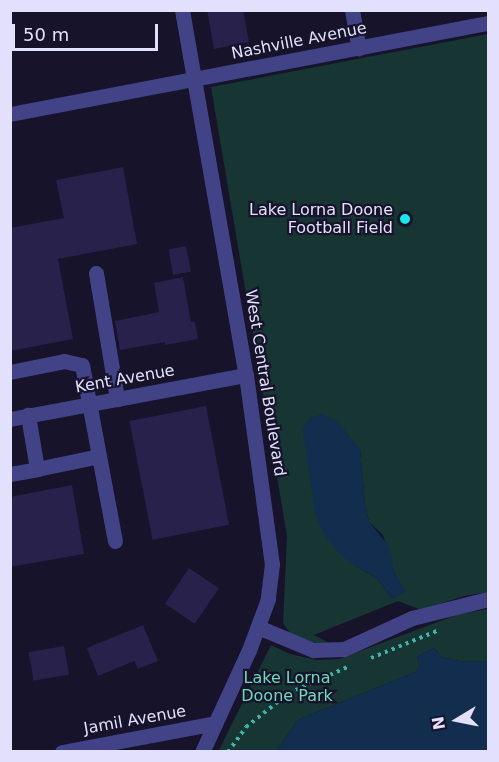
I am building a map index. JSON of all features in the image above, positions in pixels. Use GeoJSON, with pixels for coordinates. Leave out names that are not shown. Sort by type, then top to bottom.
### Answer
{"type":"FeatureCollection","features":[{"type":"Feature","properties":{"kind":"street","name":"West Central Boulevard"},"geometry":{"type":"LineString","coordinates":[[182,10],[246,375],[270,533],[272,564],[268,599],[258,627],[202,752]]}},
{"type":"Feature","properties":{"kind":"street"},"geometry":{"type":"LineString","coordinates":[[352,10],[359,48]]}},
{"type":"Feature","properties":{"kind":"street","name":"Nashville Avenue"},"geometry":{"type":"LineString","coordinates":[[10,114],[359,48],[483,19]]}},
{"type":"Feature","properties":{"kind":"street"},"geometry":{"type":"LineString","coordinates":[[96,273],[117,399]]}},
{"type":"Feature","properties":{"kind":"street"},"geometry":{"type":"LineString","coordinates":[[10,372],[64,361],[82,365],[115,541]]}},
{"type":"Feature","properties":{"kind":"street","name":"Kent Avenue"},"geometry":{"type":"LineString","coordinates":[[10,419],[246,375]]}},
{"type":"Feature","properties":{"kind":"street"},"geometry":{"type":"LineString","coordinates":[[28,415],[37,469]]}},
{"type":"Feature","properties":{"kind":"street"},"geometry":{"type":"LineString","coordinates":[[10,474],[99,456]]}},
{"type":"Feature","properties":{"kind":"street"},"geometry":{"type":"LineString","coordinates":[[258,627],[313,650],[344,649],[412,618],[489,599]]}},
{"type":"Feature","properties":{"kind":"street","name":"Jamil Avenue"},"geometry":{"type":"LineString","coordinates":[[62,752],[214,723]]}},
{"type":"Feature","properties":{"kind":"path"},"geometry":{"type":"LineString","coordinates":[[366,660],[449,626]]}},
{"type":"Feature","properties":{"kind":"path"},"geometry":{"type":"LineString","coordinates":[[224,743],[229,749],[246,727],[289,693],[356,664]]}},
{"type":"Feature","properties":{"kind":"green space","name":"Lake Lorna Doone Park"},"geometry":{"type":"Polygon","coordinates":[[[488,34],[488,592],[464,596],[421,610],[398,601],[314,635],[329,643],[323,645],[291,635],[283,623],[287,536],[211,87],[488,34]],[[305,442],[310,476],[355,566],[377,578],[391,598],[405,592],[395,574],[383,535],[369,522],[365,505],[360,449],[305,442]]]}},
{"type":"Feature","properties":{"kind":"green space","name":"Lake Lorna Doone Park"},"geometry":{"type":"Polygon","coordinates":[[[488,609],[488,662],[459,661],[442,657],[434,648],[417,657],[420,667],[415,672],[298,720],[276,751],[218,752],[271,645],[290,654],[317,660],[339,659],[459,614],[488,609]]]}},
{"type":"Feature","properties":{"kind":"water"},"geometry":{"type":"Polygon","coordinates":[[[322,414],[338,422],[360,449],[365,505],[369,522],[389,546],[395,574],[406,592],[391,598],[377,578],[355,566],[340,554],[324,534],[315,514],[303,432],[305,423],[312,417],[322,414]]]}},
{"type":"Feature","properties":{"kind":"water"},"geometry":{"type":"Polygon","coordinates":[[[434,648],[442,657],[459,661],[488,662],[488,751],[276,751],[298,720],[415,672],[420,667],[417,657],[434,648]]]}},
{"type":"Feature","properties":{"kind":"building"},"geometry":{"type":"Polygon","coordinates":[[[207,10],[243,10],[249,42],[214,49],[207,10]]]}},
{"type":"Feature","properties":{"kind":"building"},"geometry":{"type":"Polygon","coordinates":[[[123,167],[137,244],[58,259],[73,339],[10,351],[10,228],[64,218],[56,180],[123,167]]]}},
{"type":"Feature","properties":{"kind":"building"},"geometry":{"type":"Polygon","coordinates":[[[186,246],[191,272],[173,275],[168,249],[186,246]]]}},
{"type":"Feature","properties":{"kind":"building"},"geometry":{"type":"Polygon","coordinates":[[[183,277],[191,322],[195,322],[198,339],[120,350],[115,321],[159,312],[154,283],[183,277]]]}},
{"type":"Feature","properties":{"kind":"building"},"geometry":{"type":"Polygon","coordinates":[[[206,406],[229,525],[153,540],[129,421],[206,406]]]}},
{"type":"Feature","properties":{"kind":"building"},"geometry":{"type":"Polygon","coordinates":[[[72,485],[84,554],[10,567],[10,497],[72,485]]]}},
{"type":"Feature","properties":{"kind":"building"},"geometry":{"type":"Polygon","coordinates":[[[189,568],[219,588],[195,624],[165,604],[189,568]]]}},
{"type":"Feature","properties":{"kind":"building"},"geometry":{"type":"Polygon","coordinates":[[[143,625],[158,661],[138,669],[134,661],[98,676],[87,648],[143,625]]]}},
{"type":"Feature","properties":{"kind":"building"},"geometry":{"type":"Polygon","coordinates":[[[64,646],[69,675],[34,681],[29,652],[64,646]]]}},
{"type":"Feature","properties":{"kind":"place","name":"Lake Lorna Doone Football Field"},"geometry":{"type":"Point","coordinates":[405,219]}}]}
